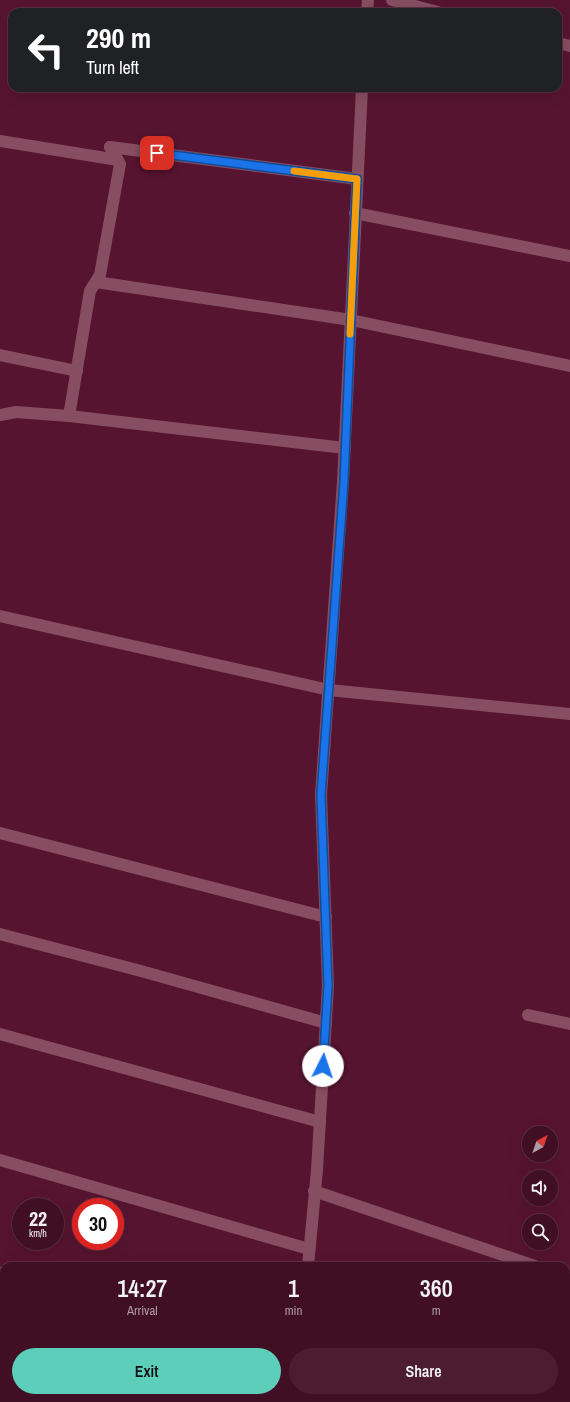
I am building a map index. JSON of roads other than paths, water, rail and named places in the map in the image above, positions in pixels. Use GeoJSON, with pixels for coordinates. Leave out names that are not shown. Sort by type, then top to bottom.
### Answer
{"type":"FeatureCollection","features":[{"type":"Feature","properties":{"kind":"street"},"geometry":{"type":"LineString","coordinates":[[392,0],[423,8]]}},
{"type":"Feature","properties":{"kind":"street"},"geometry":{"type":"LineString","coordinates":[[308,1262],[320,1122],[328,986],[321,795],[345,448],[362,92]]}},
{"type":"Feature","properties":{"kind":"street"},"geometry":{"type":"LineString","coordinates":[[0,141],[118,160]]}},
{"type":"Feature","properties":{"kind":"street"},"geometry":{"type":"LineString","coordinates":[[69,416],[90,291],[100,275],[120,164],[110,147],[357,179]]}},
{"type":"Feature","properties":{"kind":"street"},"geometry":{"type":"LineString","coordinates":[[355,213],[570,256]]}},
{"type":"Feature","properties":{"kind":"street"},"geometry":{"type":"LineString","coordinates":[[96,282],[351,320],[570,366]]}},
{"type":"Feature","properties":{"kind":"street"},"geometry":{"type":"LineString","coordinates":[[0,355],[76,371]]}},
{"type":"Feature","properties":{"kind":"street"},"geometry":{"type":"LineString","coordinates":[[0,415],[16,412],[69,416],[345,448]]}},
{"type":"Feature","properties":{"kind":"street"},"geometry":{"type":"LineString","coordinates":[[0,616],[329,690],[570,714]]}},
{"type":"Feature","properties":{"kind":"street"},"geometry":{"type":"LineString","coordinates":[[0,833],[326,917]]}},
{"type":"Feature","properties":{"kind":"street"},"geometry":{"type":"LineString","coordinates":[[0,934],[141,971],[326,1023]]}},
{"type":"Feature","properties":{"kind":"street"},"geometry":{"type":"LineString","coordinates":[[528,1015],[570,1024]]}},
{"type":"Feature","properties":{"kind":"street"},"geometry":{"type":"LineString","coordinates":[[0,1034],[320,1122]]}},
{"type":"Feature","properties":{"kind":"street"},"geometry":{"type":"LineString","coordinates":[[0,1160],[309,1250]]}},
{"type":"Feature","properties":{"kind":"street"},"geometry":{"type":"LineString","coordinates":[[314,1191],[523,1262]]}}]}
